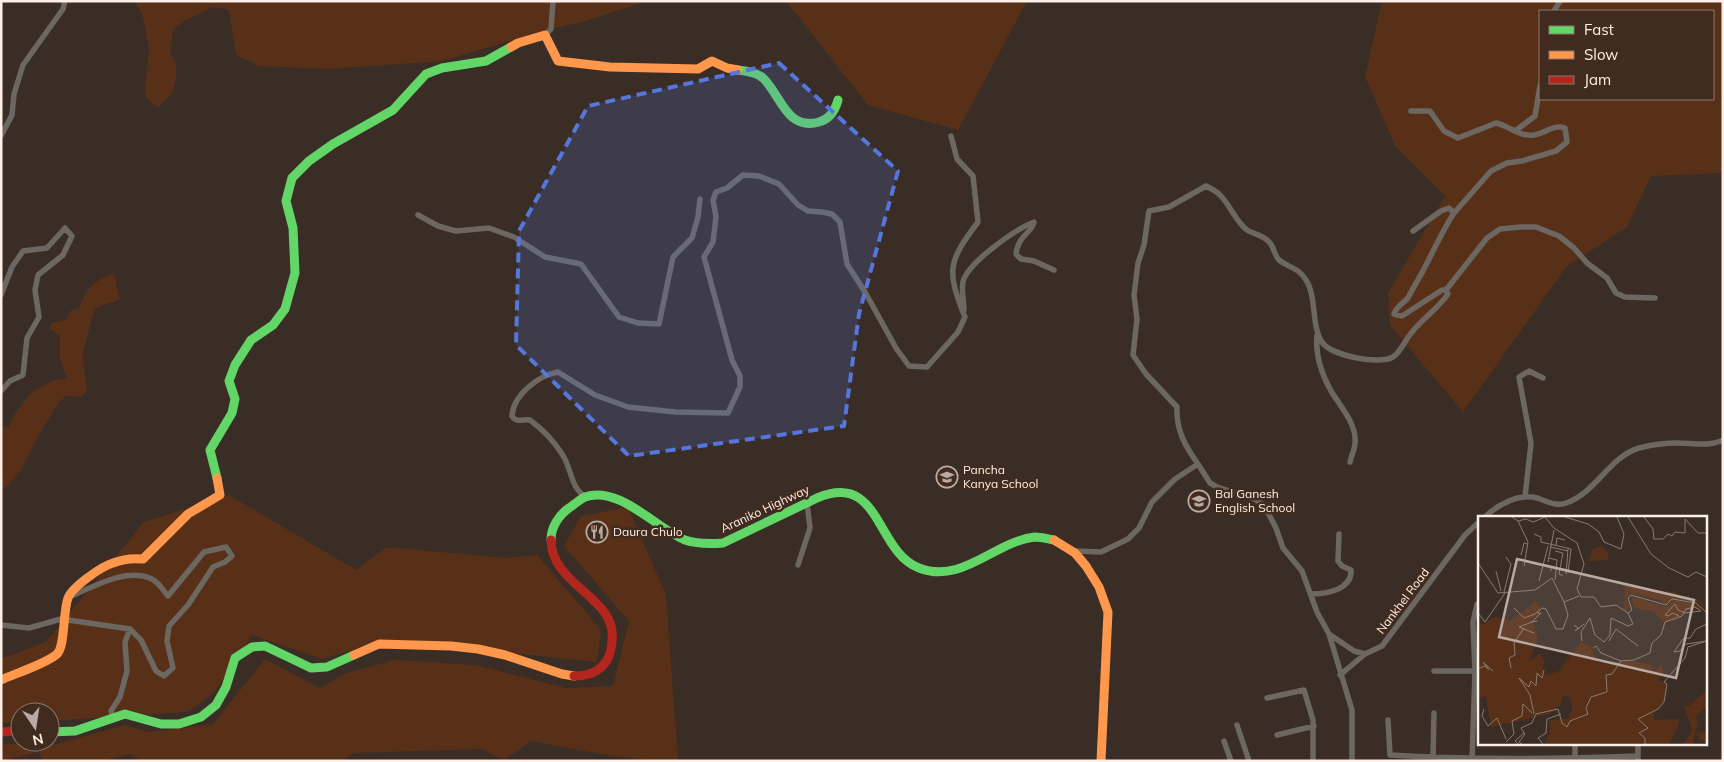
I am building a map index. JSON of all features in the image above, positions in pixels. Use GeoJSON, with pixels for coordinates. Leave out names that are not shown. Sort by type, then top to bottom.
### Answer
{"type":"FeatureCollection","features":[{"type":"Feature","properties":{"kind":"main road"},"geometry":{"type":"LineString","coordinates":[[1,680],[58,654],[62,645],[63,620],[68,597],[76,586],[112,563],[132,558],[143,559],[188,514],[220,495],[210,450],[232,413],[235,399],[229,381],[235,365],[251,340],[273,325],[285,309],[295,273],[293,228],[286,201],[292,178],[309,161],[333,144],[358,132],[393,110],[426,74],[442,68],[486,61],[518,43],[545,35],[558,62],[610,67],[698,69],[712,61],[732,69],[749,71],[763,78],[781,105],[798,122],[810,125],[829,118],[836,110],[838,100]]}},
{"type":"Feature","properties":{"kind":"main road","name":"Araniko Highway"},"geometry":{"type":"LineString","coordinates":[[586,498],[602,496],[624,501],[685,540],[707,544],[730,541],[807,502],[824,495],[845,492],[855,496],[864,503],[901,557],[914,566],[932,572],[964,568],[1020,539],[1032,536],[1056,539],[1073,551],[1093,574],[1104,596],[1108,612],[1100,761]]}},
{"type":"Feature","properties":{"kind":"main road"},"geometry":{"type":"LineString","coordinates":[[60,732],[75,731],[113,716],[126,714],[161,724],[179,724],[201,717],[216,705],[226,687],[235,658],[252,647],[265,646],[311,668],[327,667],[379,644],[478,649],[505,655],[562,674],[577,676],[593,673],[602,668],[610,656],[613,634],[605,613],[595,601],[563,573],[556,561],[551,546],[550,534],[563,512],[586,498]]}},
{"type":"Feature","properties":{"kind":"street"},"geometry":{"type":"LineString","coordinates":[[1,136],[12,115],[14,94],[23,65],[63,9],[65,1]]}},
{"type":"Feature","properties":{"kind":"street"},"geometry":{"type":"LineString","coordinates":[[545,35],[551,29],[553,1]]}},
{"type":"Feature","properties":{"kind":"street"},"geometry":{"type":"LineString","coordinates":[[1515,131],[1535,116],[1539,92]]}},
{"type":"Feature","properties":{"kind":"street"},"geometry":{"type":"LineString","coordinates":[[1411,111],[1430,111],[1444,131],[1458,138],[1496,123],[1521,134],[1535,134],[1559,126],[1566,128],[1567,142],[1556,151],[1522,161],[1507,163],[1491,171],[1454,212],[1438,237],[1430,260],[1406,300],[1395,310],[1394,314],[1402,316],[1442,290],[1446,290],[1487,238],[1500,229],[1521,227],[1536,227],[1559,236],[1574,248],[1587,263],[1607,278],[1616,293],[1626,297],[1655,298]]}},
{"type":"Feature","properties":{"kind":"street"},"geometry":{"type":"LineString","coordinates":[[951,136],[957,159],[973,176],[977,200],[978,222],[960,246],[953,262],[952,276],[965,317]]}},
{"type":"Feature","properties":{"kind":"street"},"geometry":{"type":"LineString","coordinates":[[586,498],[578,491],[563,454],[530,420],[513,419],[514,406],[519,397],[537,381],[544,376],[558,372],[595,395],[628,406],[675,412],[728,413],[740,387],[740,376],[732,360],[704,257],[713,242],[716,217],[713,200],[716,192],[727,188],[742,176],[759,176],[780,184],[798,205],[808,211],[832,214],[840,222],[848,264],[896,348],[909,366],[927,367],[958,332],[965,317],[963,281],[973,265],[1022,226],[1034,222],[1033,227],[1023,235],[1017,245],[1016,254],[1021,259],[1034,261],[1054,270]]}},
{"type":"Feature","properties":{"kind":"street"},"geometry":{"type":"LineString","coordinates":[[1352,761],[1352,710],[1329,634],[1317,612],[1302,570],[1283,548],[1276,528],[1264,505],[1241,494],[1216,487],[1210,483],[1183,443],[1177,421],[1177,407],[1146,374],[1133,355],[1137,319],[1134,294],[1138,263],[1144,245],[1149,211],[1169,207],[1206,186],[1219,194],[1234,216],[1247,230],[1259,234],[1270,242],[1279,260],[1298,269],[1307,281],[1318,333],[1321,342],[1327,349],[1371,360],[1392,358],[1410,334],[1441,304],[1448,294],[1446,290]]}},
{"type":"Feature","properties":{"kind":"street"},"geometry":{"type":"LineString","coordinates":[[418,215],[438,226],[456,231],[489,228],[514,237],[544,257],[581,264],[619,317],[638,323],[659,324],[673,257],[692,238],[698,218],[700,199]]}},
{"type":"Feature","properties":{"kind":"street"},"geometry":{"type":"LineString","coordinates":[[1413,232],[1441,211],[1449,208],[1454,212]]}},
{"type":"Feature","properties":{"kind":"street"},"geometry":{"type":"LineString","coordinates":[[1,296],[12,267],[23,252],[47,248],[65,228],[72,236],[63,255],[38,275],[35,290],[39,317],[27,338],[23,374],[10,381],[1,391]]}},
{"type":"Feature","properties":{"kind":"street"},"geometry":{"type":"LineString","coordinates":[[1318,333],[1316,350],[1319,363],[1331,391],[1342,407],[1354,434],[1356,444],[1350,462]]}},
{"type":"Feature","properties":{"kind":"street"},"geometry":{"type":"LineString","coordinates":[[1525,497],[1531,443],[1519,377],[1529,371],[1543,378]]}},
{"type":"Feature","properties":{"kind":"street"},"geometry":{"type":"LineString","coordinates":[[1485,516],[1493,509],[1508,501],[1525,497],[1534,497],[1556,504],[1564,504],[1588,489],[1624,454],[1639,448],[1678,443],[1712,444],[1723,440]]}},
{"type":"Feature","properties":{"kind":"street"},"geometry":{"type":"LineString","coordinates":[[1073,551],[1101,552],[1128,539],[1139,528],[1152,502],[1175,478],[1198,464]]}},
{"type":"Feature","properties":{"kind":"street"},"geometry":{"type":"LineString","coordinates":[[798,565],[810,528],[807,502]]}},
{"type":"Feature","properties":{"kind":"street","name":"Nankhel Road"},"geometry":{"type":"LineString","coordinates":[[1340,675],[1366,654],[1382,646],[1465,535],[1478,523]]}},
{"type":"Feature","properties":{"kind":"street"},"geometry":{"type":"LineString","coordinates":[[1311,594],[1337,590],[1347,584],[1352,575],[1351,570],[1342,566],[1338,561],[1339,534]]}},
{"type":"Feature","properties":{"kind":"street"},"geometry":{"type":"LineString","coordinates":[[1,625],[29,628],[63,620],[130,629],[141,640],[156,671],[164,676],[173,668],[167,641],[169,626],[188,605],[212,567],[225,562],[232,556],[226,547],[204,552],[168,596],[154,580],[137,575],[107,580],[68,597]]}},
{"type":"Feature","properties":{"kind":"street"},"geometry":{"type":"LineString","coordinates":[[1472,759],[1476,720],[1474,622],[1476,604]]}},
{"type":"Feature","properties":{"kind":"street"},"geometry":{"type":"LineString","coordinates":[[113,716],[111,711],[120,697],[127,670],[125,642],[130,629]]}},
{"type":"Feature","properties":{"kind":"street"},"geometry":{"type":"LineString","coordinates":[[1329,634],[1354,651],[1366,654]]}},
{"type":"Feature","properties":{"kind":"street"},"geometry":{"type":"LineString","coordinates":[[1434,671],[1475,671]]}},
{"type":"Feature","properties":{"kind":"street"},"geometry":{"type":"LineString","coordinates":[[1267,698],[1304,690],[1312,712],[1314,726],[1313,761]]}},
{"type":"Feature","properties":{"kind":"street"},"geometry":{"type":"LineString","coordinates":[[1433,758],[1434,713]]}},
{"type":"Feature","properties":{"kind":"street"},"geometry":{"type":"LineString","coordinates":[[1388,720],[1390,755],[1472,759],[1638,759],[1638,744]]}},
{"type":"Feature","properties":{"kind":"street"},"geometry":{"type":"LineString","coordinates":[[1237,725],[1249,761]]}},
{"type":"Feature","properties":{"kind":"street"},"geometry":{"type":"LineString","coordinates":[[1277,735],[1314,726]]}},
{"type":"Feature","properties":{"kind":"street"},"geometry":{"type":"LineString","coordinates":[[1224,741],[1231,761]]}},
{"type":"Feature","properties":{"kind":"street"},"geometry":{"type":"LineString","coordinates":[[1575,744],[1575,758]]}},
{"type":"Feature","properties":{"kind":"highlighted area"},"geometry":{"type":"Polygon","coordinates":[[[779,63],[898,171],[859,314],[844,426],[629,456],[516,345],[519,231],[588,106],[779,63]]]}},
{"type":"Feature","properties":{"kind":"shaded area"},"geometry":{"type":"Polygon","coordinates":[[[133,1],[647,1],[583,22],[551,29],[442,61],[328,69],[259,66],[236,55],[229,10],[213,7],[186,20],[173,30],[170,52],[176,64],[176,79],[172,94],[158,107],[146,98],[145,89],[149,48],[142,12],[133,1]]]}},
{"type":"Feature","properties":{"kind":"shaded area"},"geometry":{"type":"Polygon","coordinates":[[[786,1],[1027,1],[958,130],[868,105],[786,1]]]}},
{"type":"Feature","properties":{"kind":"shaded area"},"geometry":{"type":"Polygon","coordinates":[[[1382,1],[1723,1],[1723,173],[1651,176],[1627,227],[1566,267],[1463,412],[1390,325],[1388,293],[1445,196],[1396,147],[1365,77],[1382,1]]]}},
{"type":"Feature","properties":{"kind":"shaded area"},"geometry":{"type":"Polygon","coordinates":[[[113,273],[120,299],[100,306],[95,310],[83,355],[87,391],[80,397],[67,396],[60,401],[39,434],[20,472],[1,492],[1,460],[3,453],[1,451],[1,425],[8,428],[15,414],[30,394],[51,381],[67,378],[60,359],[60,335],[50,329],[51,323],[66,320],[71,310],[79,308],[92,286],[100,279],[113,273]]]}},
{"type":"Feature","properties":{"kind":"shaded area"},"geometry":{"type":"Polygon","coordinates":[[[229,495],[356,570],[387,547],[504,558],[537,555],[601,630],[597,662],[386,640],[322,659],[252,635],[214,693],[187,712],[60,720],[60,702],[10,702],[10,723],[1,723],[1,659],[46,642],[144,522],[229,495]]]}},
{"type":"Feature","properties":{"kind":"shaded area"},"geometry":{"type":"Polygon","coordinates":[[[628,507],[666,595],[678,761],[622,757],[531,741],[504,760],[481,749],[354,753],[342,761],[142,761],[131,754],[100,761],[43,761],[39,752],[60,752],[60,743],[125,725],[149,732],[213,724],[265,659],[320,688],[344,674],[394,660],[475,665],[566,688],[613,686],[629,621],[564,546],[581,516],[628,507]]]}},
{"type":"Feature","properties":{"kind":"shaded area"},"geometry":{"type":"Polygon","coordinates":[[[1,744],[10,744],[10,752],[39,752],[1,761],[1,744]]]}},
{"type":"Feature","properties":{"kind":"traffic: fast"},"geometry":{"type":"LineString","coordinates":[[217,478],[210,450],[232,413],[235,399],[229,381],[235,365],[251,340],[273,325],[285,309],[295,273],[293,228],[286,201],[292,178],[309,161],[333,144],[393,110],[426,74],[442,68],[486,61],[511,47]]}},
{"type":"Feature","properties":{"kind":"traffic: fast"},"geometry":{"type":"LineString","coordinates":[[738,70],[748,71],[763,78],[785,110],[799,121],[808,123],[826,119],[834,111],[838,100]]}},
{"type":"Feature","properties":{"kind":"traffic: fast"},"geometry":{"type":"LineString","coordinates":[[551,540],[552,530],[559,518],[565,511],[585,497],[598,495],[611,497],[624,502],[674,535],[685,540],[714,544],[723,543],[817,498],[838,493],[854,495],[866,504],[905,559],[919,568],[935,572],[950,571],[964,567],[1020,540],[1035,537],[1054,540]]}},
{"type":"Feature","properties":{"kind":"traffic: fast"},"geometry":{"type":"LineString","coordinates":[[60,732],[75,731],[125,714],[161,724],[179,724],[201,717],[216,705],[226,687],[235,658],[252,647],[265,646],[311,668],[327,667],[354,655]]}},
{"type":"Feature","properties":{"kind":"traffic: slow"},"geometry":{"type":"LineString","coordinates":[[511,47],[545,35],[558,61],[610,67],[698,69],[712,61],[727,68],[738,70]]}},
{"type":"Feature","properties":{"kind":"traffic: slow"},"geometry":{"type":"LineString","coordinates":[[1,680],[39,665],[57,654],[63,637],[66,604],[75,588],[95,572],[108,565],[124,560],[143,559],[188,514],[220,495],[217,478]]}},
{"type":"Feature","properties":{"kind":"traffic: slow"},"geometry":{"type":"LineString","coordinates":[[1054,540],[1075,553],[1086,566],[1099,587],[1108,612],[1101,761]]}},
{"type":"Feature","properties":{"kind":"traffic: slow"},"geometry":{"type":"LineString","coordinates":[[354,655],[379,644],[451,646],[505,655],[562,674],[574,676]]}},
{"type":"Feature","properties":{"kind":"traffic: jam"},"geometry":{"type":"LineString","coordinates":[[551,540],[554,556],[561,569],[605,613],[611,626],[611,651],[604,664],[593,672],[574,676]]}},
{"type":"Feature","properties":{"kind":"traffic: jam"},"geometry":{"type":"LineString","coordinates":[[1,732],[10,732]]}},
{"type":"Feature","properties":{"kind":"place","name":"Pancha Kanya School"},"geometry":{"type":"Point","coordinates":[947,477]}},
{"type":"Feature","properties":{"kind":"place","name":"Bal Ganesh English School"},"geometry":{"type":"Point","coordinates":[1199,501]}},
{"type":"Feature","properties":{"kind":"place","name":"Daura Chulo"},"geometry":{"type":"Point","coordinates":[597,532]}}]}
